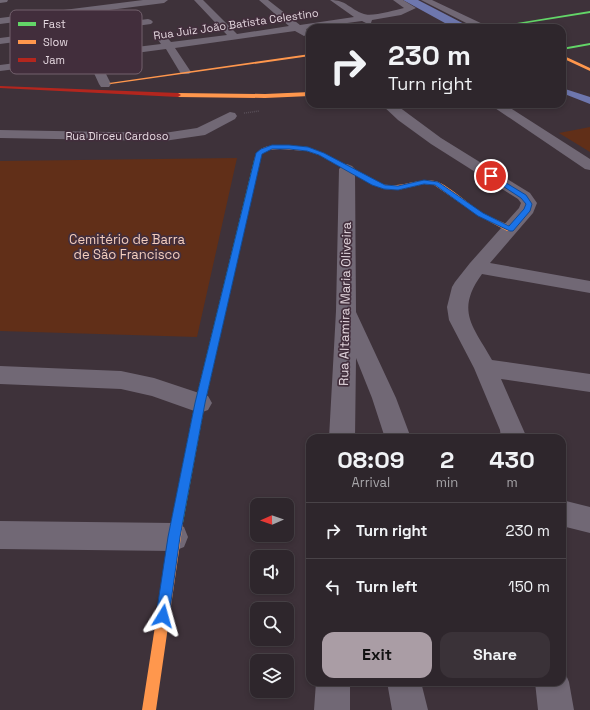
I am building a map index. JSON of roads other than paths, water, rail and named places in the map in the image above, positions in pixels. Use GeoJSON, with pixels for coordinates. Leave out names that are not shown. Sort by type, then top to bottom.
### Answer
{"type":"FeatureCollection","features":[{"type":"Feature","properties":{"kind":"street"},"geometry":{"type":"LineString","coordinates":[[2,43],[0,1],[4,0]]}},
{"type":"Feature","properties":{"kind":"street"},"geometry":{"type":"LineString","coordinates":[[70,0],[73,10]]}},
{"type":"Feature","properties":{"kind":"street"},"geometry":{"type":"LineString","coordinates":[[88,10],[164,0]]}},
{"type":"Feature","properties":{"kind":"street"},"geometry":{"type":"LineString","coordinates":[[198,0],[235,37]]}},
{"type":"Feature","properties":{"kind":"street"},"geometry":{"type":"LineString","coordinates":[[263,0],[306,34]]}},
{"type":"Feature","properties":{"kind":"street"},"geometry":{"type":"LineString","coordinates":[[334,0],[374,24]]}},
{"type":"Feature","properties":{"kind":"street","name":"Rua Juiz João Batista Celestino"},"geometry":{"type":"LineString","coordinates":[[324,24],[398,12],[411,8],[397,0]]}},
{"type":"Feature","properties":{"kind":"street"},"geometry":{"type":"LineString","coordinates":[[425,0],[476,24]]}},
{"type":"Feature","properties":{"kind":"street"},"geometry":{"type":"LineString","coordinates":[[142,12],[148,22],[169,46],[185,72]]}},
{"type":"Feature","properties":{"kind":"street"},"geometry":{"type":"LineString","coordinates":[[514,24],[590,12]]}},
{"type":"Feature","properties":{"kind":"street"},"geometry":{"type":"LineString","coordinates":[[142,23],[148,22]]}},
{"type":"Feature","properties":{"kind":"street","name":"Rua Juiz João Batista Celestino"},"geometry":{"type":"LineString","coordinates":[[142,49],[306,27]]}},
{"type":"Feature","properties":{"kind":"street"},"geometry":{"type":"LineString","coordinates":[[566,49],[590,44]]}},
{"type":"Feature","properties":{"kind":"street"},"geometry":{"type":"LineString","coordinates":[[566,54],[590,49]]}},
{"type":"Feature","properties":{"kind":"street"},"geometry":{"type":"LineString","coordinates":[[57,91],[306,56]]}},
{"type":"Feature","properties":{"kind":"street"},"geometry":{"type":"LineString","coordinates":[[566,57],[590,70]]}},
{"type":"Feature","properties":{"kind":"street"},"geometry":{"type":"LineString","coordinates":[[100,74],[105,84]]}},
{"type":"Feature","properties":{"kind":"street"},"geometry":{"type":"LineString","coordinates":[[0,87],[57,91],[240,96],[306,94]]}},
{"type":"Feature","properties":{"kind":"street"},"geometry":{"type":"LineString","coordinates":[[240,96],[306,90]]}},
{"type":"Feature","properties":{"kind":"street"},"geometry":{"type":"LineString","coordinates":[[392,108],[407,121],[464,160],[524,196],[527,200],[529,207],[477,267],[462,287],[457,307],[459,320],[485,368],[513,434]]}},
{"type":"Feature","properties":{"kind":"street"},"geometry":{"type":"LineString","coordinates":[[501,108],[590,166]]}},
{"type":"Feature","properties":{"kind":"street","name":"Rua Dirceu Cardoso"},"geometry":{"type":"LineString","coordinates":[[0,134],[164,137],[200,132],[230,116]]}},
{"type":"Feature","properties":{"kind":"street"},"geometry":{"type":"LineString","coordinates":[[149,710],[174,537],[200,403],[259,153],[272,147],[308,149],[321,154],[347,169],[384,187],[398,188],[424,182],[436,183],[481,215],[510,229]]}},
{"type":"Feature","properties":{"kind":"street","name":"Rua Altamira Maria Oliveira"},"geometry":{"type":"LineString","coordinates":[[342,434],[346,311],[347,169]]}},
{"type":"Feature","properties":{"kind":"street"},"geometry":{"type":"LineString","coordinates":[[477,267],[590,287]]}},
{"type":"Feature","properties":{"kind":"street"},"geometry":{"type":"LineString","coordinates":[[346,311],[384,398],[397,434]]}},
{"type":"Feature","properties":{"kind":"street"},"geometry":{"type":"LineString","coordinates":[[485,368],[590,383]]}},
{"type":"Feature","properties":{"kind":"street"},"geometry":{"type":"LineString","coordinates":[[0,375],[121,380],[154,387],[200,403]]}},
{"type":"Feature","properties":{"kind":"street"},"geometry":{"type":"LineString","coordinates":[[566,514],[590,520]]}},
{"type":"Feature","properties":{"kind":"street"},"geometry":{"type":"LineString","coordinates":[[0,534],[174,537]]}},
{"type":"Feature","properties":{"kind":"street"},"geometry":{"type":"LineString","coordinates":[[332,710],[333,686]]}},
{"type":"Feature","properties":{"kind":"street"},"geometry":{"type":"LineString","coordinates":[[405,686],[410,710]]}},
{"type":"Feature","properties":{"kind":"street"},"geometry":{"type":"LineString","coordinates":[[553,686],[556,710]]}},
{"type":"Feature","properties":{"kind":"water"},"geometry":{"type":"Polygon","coordinates":[[[403,0],[418,0],[464,24],[447,24],[403,0]]]}},
{"type":"Feature","properties":{"kind":"water"},"geometry":{"type":"Polygon","coordinates":[[[566,89],[590,97],[590,104],[566,95],[566,89]]]}},
{"type":"Feature","properties":{"kind":"park label","name":"Cemitério de Barra de São Francisco"},"geometry":{"type":"Point","coordinates":[127,246]}}]}
